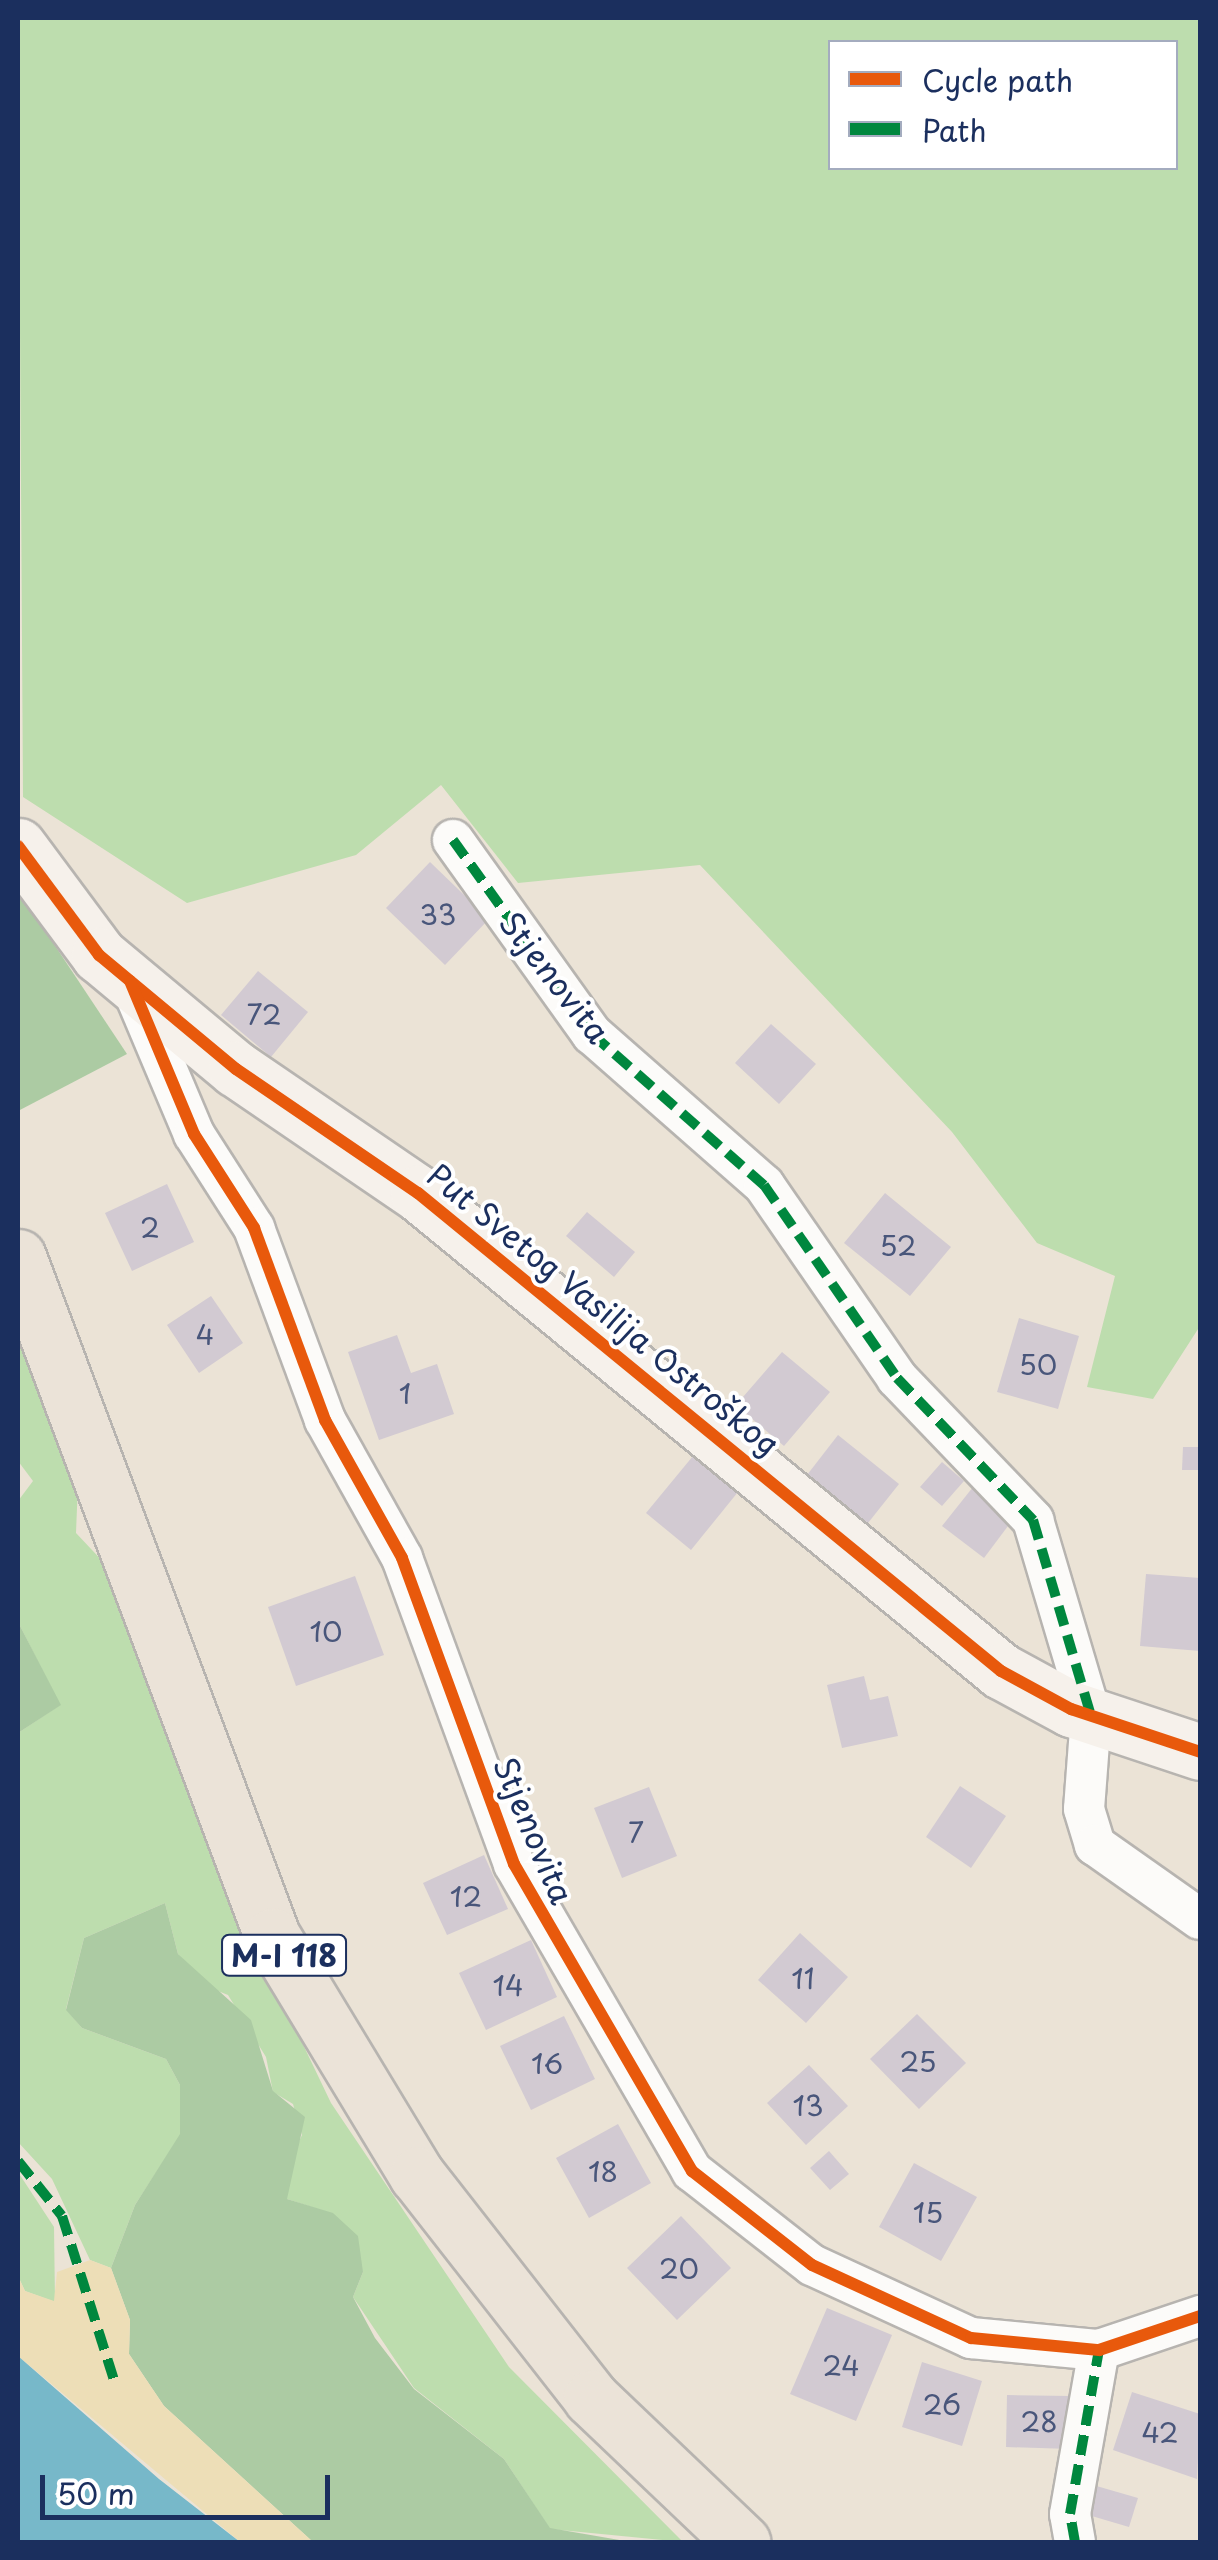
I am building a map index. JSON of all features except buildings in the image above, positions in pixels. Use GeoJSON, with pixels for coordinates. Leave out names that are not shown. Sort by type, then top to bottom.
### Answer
{"type":"FeatureCollection","features":[{"type":"Feature","properties":{"kind":"main road","name":"M-I 118"},"geometry":{"type":"LineString","coordinates":[[18,1257],[272,1936],[417,2176],[591,2398],[742,2542]]}},
{"type":"Feature","properties":{"kind":"street","name":"Stjenovita"},"geometry":{"type":"LineString","coordinates":[[453,840],[592,1034],[764,1185],[897,1378],[1033,1520],[1091,1716],[1084,1809],[1095,1845],[1200,1919]]}},
{"type":"Feature","properties":{"kind":"street","name":"Put Svetog Vasilija Ostroškog"},"geometry":{"type":"LineString","coordinates":[[18,846],[99,955],[236,1069],[418,1193],[1001,1671],[1091,1716],[1200,1752]]}},
{"type":"Feature","properties":{"kind":"street","name":"Stjenovita"},"geometry":{"type":"LineString","coordinates":[[130,981],[194,1134],[254,1228],[324,1420],[402,1558],[514,1864],[660,2128],[726,2205],[840,2278],[972,2338],[1099,2350],[1200,2316]]}},
{"type":"Feature","properties":{"kind":"street"},"geometry":{"type":"LineString","coordinates":[[1074,2542],[1070,2514],[1099,2350]]}},
{"type":"Feature","properties":{"kind":"green space"},"geometry":{"type":"Polygon","coordinates":[[[18,18],[1200,18],[1200,1326],[1153,1399],[1087,1387],[1115,1276],[1037,1243],[952,1132],[700,865],[518,883],[441,785],[356,855],[187,903],[23,797],[18,18]]]}},
{"type":"Feature","properties":{"kind":"green space"},"geometry":{"type":"Polygon","coordinates":[[[18,890],[127,1054],[18,1111],[18,890]]]}},
{"type":"Feature","properties":{"kind":"green space"},"geometry":{"type":"Polygon","coordinates":[[[18,1313],[78,1483],[76,1533],[108,1567],[229,1890],[331,2103],[509,2367],[683,2542],[550,2529],[504,2459],[414,2388],[353,2297],[363,2272],[333,2214],[287,2199],[287,2167],[302,2135],[293,2104],[273,2092],[266,2057],[228,1995],[203,1985],[178,1954],[165,1903],[84,1938],[66,2009],[82,2028],[166,2059],[180,2085],[181,2134],[135,2205],[111,2268],[90,2260],[52,2179],[18,2142],[18,1733],[60,1705],[18,1622],[18,1501],[33,1481],[18,1461],[18,1313]]]}},
{"type":"Feature","properties":{"kind":"green space"},"geometry":{"type":"Polygon","coordinates":[[[18,1622],[61,1705],[18,1733],[18,1622]]]}},
{"type":"Feature","properties":{"kind":"green space"},"geometry":{"type":"Polygon","coordinates":[[[165,1903],[178,1954],[251,2020],[273,2091],[305,2117],[287,2199],[333,2213],[358,2236],[363,2272],[353,2297],[375,2338],[414,2389],[504,2459],[550,2528],[631,2542],[313,2542],[164,2406],[129,2354],[130,2320],[111,2268],[135,2205],[180,2134],[180,2085],[166,2059],[82,2028],[66,2010],[84,1938],[165,1903]]]}},
{"type":"Feature","properties":{"kind":"green space"},"geometry":{"type":"Polygon","coordinates":[[[18,2172],[54,2227],[55,2302],[25,2291],[18,2276],[18,2172]]]}},
{"type":"Feature","properties":{"kind":"sand"},"geometry":{"type":"Polygon","coordinates":[[[90,2260],[111,2268],[130,2320],[129,2354],[164,2406],[313,2542],[240,2542],[18,2356],[18,2276],[25,2291],[54,2301],[57,2272],[90,2260]]]}},
{"type":"Feature","properties":{"kind":"water"},"geometry":{"type":"Polygon","coordinates":[[[18,2356],[159,2479],[240,2542],[18,2542],[18,2356]]]}},
{"type":"Feature","properties":{"kind":"marked path"},"geometry":{"type":"LineString","coordinates":[[453,840],[592,1034],[764,1185],[897,1378],[1033,1520],[1091,1716]]}},
{"type":"Feature","properties":{"kind":"marked path"},"geometry":{"type":"LineString","coordinates":[[18,2161],[62,2216],[114,2380]]}},
{"type":"Feature","properties":{"kind":"marked path"},"geometry":{"type":"LineString","coordinates":[[1075,2542],[1070,2514],[1099,2350]]}},
{"type":"Feature","properties":{"kind":"cycle path"},"geometry":{"type":"LineString","coordinates":[[18,846],[99,955],[236,1069],[418,1193],[1001,1671],[1071,1709],[1200,1752]]}},
{"type":"Feature","properties":{"kind":"cycle path"},"geometry":{"type":"LineString","coordinates":[[130,981],[194,1134],[254,1228],[325,1420],[402,1558],[514,1864],[692,2171],[812,2265],[971,2338],[1099,2350],[1200,2316]]}}]}
